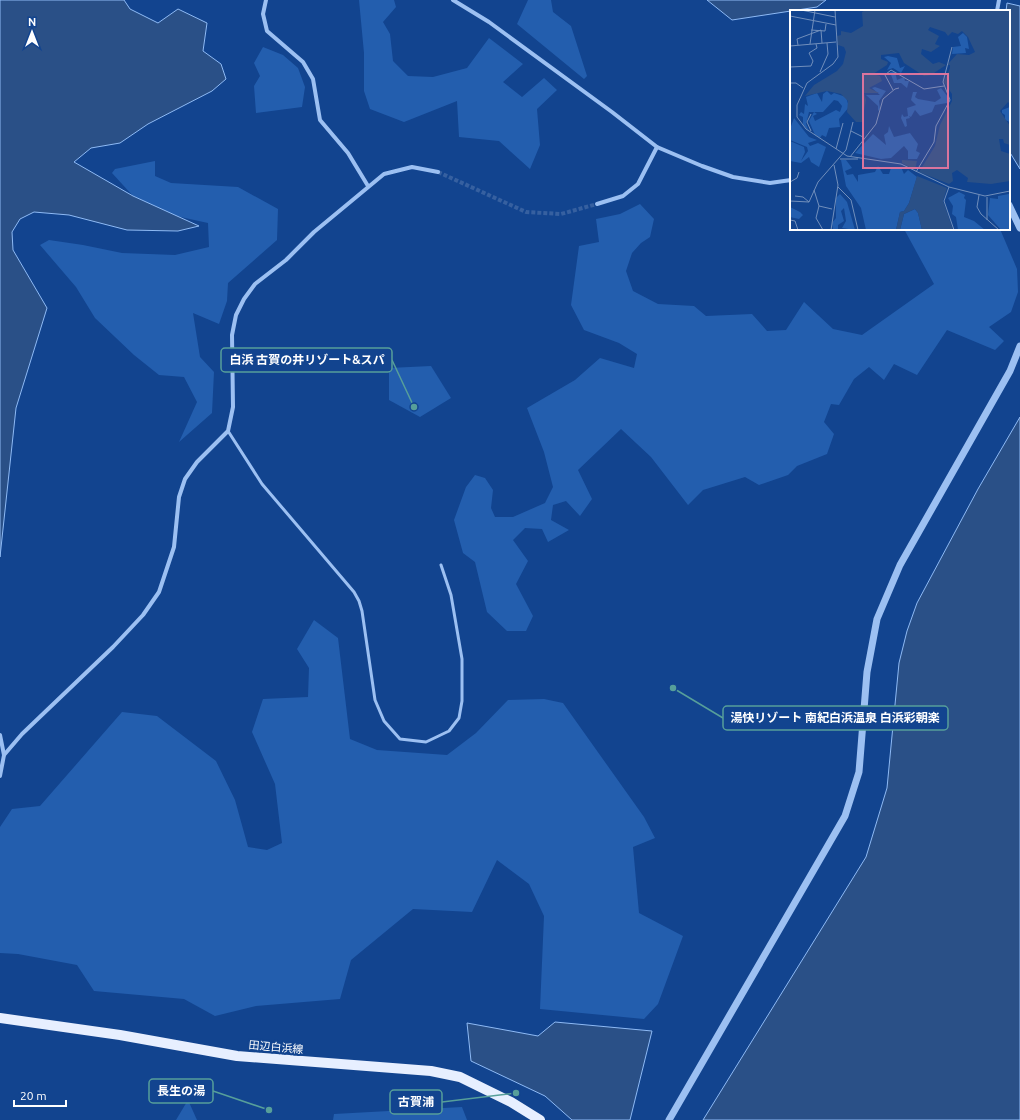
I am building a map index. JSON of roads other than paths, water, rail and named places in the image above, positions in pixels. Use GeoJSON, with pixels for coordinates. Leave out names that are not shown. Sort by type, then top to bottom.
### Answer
{"type":"FeatureCollection","features":[{"type":"Feature","properties":{"kind":"main road","name":"田辺白浜線"},"geometry":{"type":"LineString","coordinates":[[0,1018],[120,1035],[237,1056],[431,1071],[460,1077],[511,1102],[540,1120]]}},
{"type":"Feature","properties":{"kind":"street"},"geometry":{"type":"LineString","coordinates":[[266,0],[263,14],[267,31],[303,62],[313,79],[320,120],[348,153],[368,186]]}},
{"type":"Feature","properties":{"kind":"street"},"geometry":{"type":"LineString","coordinates":[[453,0],[489,22],[612,112],[657,148],[733,177],[770,183],[790,180]]}},
{"type":"Feature","properties":{"kind":"street"},"geometry":{"type":"LineString","coordinates":[[997,10],[999,0]]}},
{"type":"Feature","properties":{"kind":"street"},"geometry":{"type":"LineString","coordinates":[[597,204],[623,196],[638,184],[657,148]]}},
{"type":"Feature","properties":{"kind":"street"},"geometry":{"type":"LineString","coordinates":[[4,755],[22,734],[113,647],[143,615],[159,592],[174,547],[179,497],[185,479],[197,462],[228,431],[233,407],[232,334],[236,315],[244,298],[255,284],[286,260],[314,232],[384,174],[412,167],[438,172]]}},
{"type":"Feature","properties":{"kind":"street"},"geometry":{"type":"LineString","coordinates":[[1010,207],[1020,228]]}},
{"type":"Feature","properties":{"kind":"street"},"geometry":{"type":"LineString","coordinates":[[669,1120],[845,816],[859,772],[867,672],[877,620],[900,565],[1010,371],[1020,346]]}},
{"type":"Feature","properties":{"kind":"street"},"geometry":{"type":"LineString","coordinates":[[0,735],[4,755],[0,776]]}},
{"type":"Feature","properties":{"kind":"lane"},"geometry":{"type":"LineString","coordinates":[[228,431],[262,484],[354,592],[362,611],[375,700],[384,721],[400,739],[426,742],[449,731],[459,718],[462,701],[462,659],[450,595],[441,565]]}},
{"type":"Feature","properties":{"kind":"tunnel"},"geometry":{"type":"LineString","coordinates":[[438,172],[526,212],[561,214],[597,204]]}},
{"type":"Feature","properties":{"kind":"place","name":"白浜 古賀の井リゾート&スパ"},"geometry":{"type":"Point","coordinates":[414,407]}},
{"type":"Feature","properties":{"kind":"place","name":"湯快リゾート 南紀白浜温泉 白浜彩朝楽"},"geometry":{"type":"Point","coordinates":[673,688]}},
{"type":"Feature","properties":{"kind":"place","name":"古賀浦"},"geometry":{"type":"Point","coordinates":[516,1093]}},
{"type":"Feature","properties":{"kind":"place","name":"長生の湯"},"geometry":{"type":"Point","coordinates":[269,1110]}}]}
